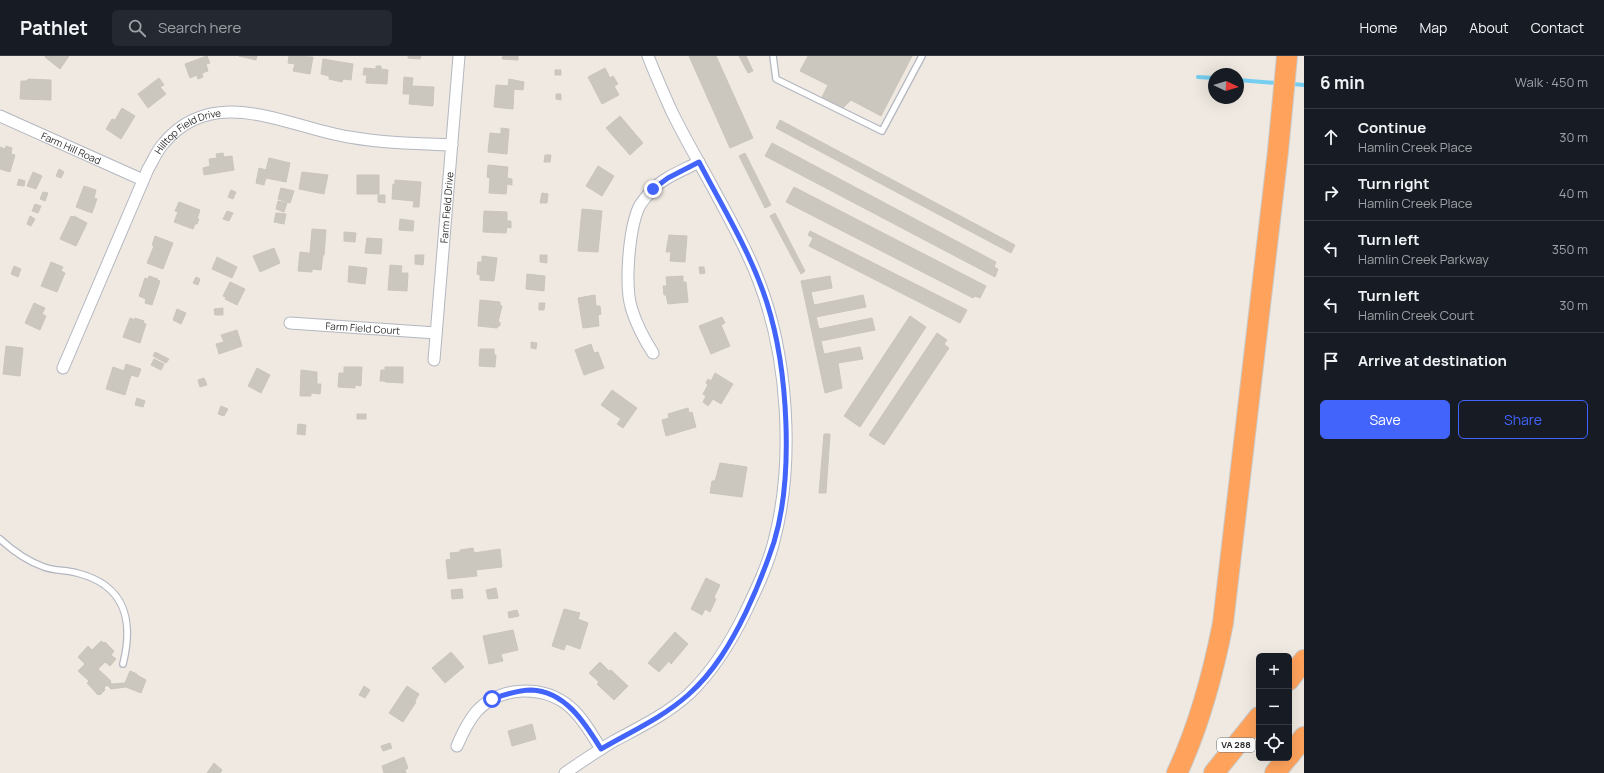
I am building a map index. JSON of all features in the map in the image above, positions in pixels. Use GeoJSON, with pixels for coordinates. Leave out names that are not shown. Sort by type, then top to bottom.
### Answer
{"type":"FeatureCollection","features":[{"type":"Feature","properties":{"kind":"highway"},"geometry":{"type":"LineString","coordinates":[[1177,773],[1206,694],[1216,659],[1223,623],[1278,151],[1287,56]]}},
{"type":"Feature","properties":{"kind":"highway"},"geometry":{"type":"LineString","coordinates":[[1285,83],[1297,56]]}},
{"type":"Feature","properties":{"kind":"highway"},"geometry":{"type":"LineString","coordinates":[[1292,676],[1304,660]]}},
{"type":"Feature","properties":{"kind":"highway","name":"VA 288"},"geometry":{"type":"LineString","coordinates":[[1214,773],[1256,721]]}},
{"type":"Feature","properties":{"kind":"highway"},"geometry":{"type":"LineString","coordinates":[[1292,752],[1304,737]]}},
{"type":"Feature","properties":{"kind":"highway"},"geometry":{"type":"LineString","coordinates":[[1275,773],[1285,761]]}},
{"type":"Feature","properties":{"kind":"street","name":"Farm Field Drive"},"geometry":{"type":"LineString","coordinates":[[434,360],[459,56]]}},
{"type":"Feature","properties":{"kind":"street"},"geometry":{"type":"LineString","coordinates":[[565,773],[601,749],[665,713],[688,695],[708,674],[726,650],[758,585],[774,541],[783,495],[786,456],[782,375],[778,345],[758,279],[748,254],[672,111],[648,56]]}},
{"type":"Feature","properties":{"kind":"street","name":"Hilltop Field Drive"},"geometry":{"type":"LineString","coordinates":[[63,368],[143,180],[163,143],[176,131],[191,121],[215,112],[252,113],[349,138],[414,144],[452,145]]}},
{"type":"Feature","properties":{"kind":"street","name":"Farm Hill Road"},"geometry":{"type":"LineString","coordinates":[[0,116],[143,180]]}},
{"type":"Feature","properties":{"kind":"street"},"geometry":{"type":"LineString","coordinates":[[653,353],[640,332],[631,308],[629,284],[633,225],[640,206],[653,189],[668,178],[699,162]]}},
{"type":"Feature","properties":{"kind":"street","name":"Farm Field Court"},"geometry":{"type":"LineString","coordinates":[[290,323],[436,333]]}},
{"type":"Feature","properties":{"kind":"street"},"geometry":{"type":"LineString","coordinates":[[457,746],[465,728],[477,711],[492,699],[511,693],[531,690],[551,695],[570,707],[585,724],[601,749]]}},
{"type":"Feature","properties":{"kind":"lane"},"geometry":{"type":"LineString","coordinates":[[773,56],[776,79],[882,131],[922,56]]}},
{"type":"Feature","properties":{"kind":"lane"},"geometry":{"type":"LineString","coordinates":[[0,539],[10,549],[25,559],[44,567],[61,571],[76,572],[92,577],[107,586],[122,604],[126,620],[128,637],[123,664]]}},
{"type":"Feature","properties":{"kind":"building"},"geometry":{"type":"Polygon","coordinates":[[[45,56],[69,56],[60,69],[45,56]]]}},
{"type":"Feature","properties":{"kind":"building"},"geometry":{"type":"Polygon","coordinates":[[[207,56],[210,63],[206,64],[208,71],[202,73],[203,77],[198,79],[197,75],[190,78],[185,64],[207,56]]]}},
{"type":"Feature","properties":{"kind":"building"},"geometry":{"type":"Polygon","coordinates":[[[239,56],[257,56],[256,60],[239,56]]]}},
{"type":"Feature","properties":{"kind":"building"},"geometry":{"type":"Polygon","coordinates":[[[289,56],[313,57],[310,74],[293,71],[295,64],[288,63],[289,56]]]}},
{"type":"Feature","properties":{"kind":"building"},"geometry":{"type":"Polygon","coordinates":[[[408,56],[421,56],[420,59],[408,58],[408,56]]]}},
{"type":"Feature","properties":{"kind":"building"},"geometry":{"type":"Polygon","coordinates":[[[503,56],[518,56],[518,60],[502,59],[503,56]]]}},
{"type":"Feature","properties":{"kind":"building"},"geometry":{"type":"Polygon","coordinates":[[[689,56],[716,56],[753,138],[730,148],[689,56]]]}},
{"type":"Feature","properties":{"kind":"building"},"geometry":{"type":"Polygon","coordinates":[[[739,56],[746,56],[753,71],[748,73],[739,56]]]}},
{"type":"Feature","properties":{"kind":"building"},"geometry":{"type":"Polygon","coordinates":[[[808,56],[912,56],[881,116],[851,100],[843,108],[822,97],[828,85],[800,71],[808,56]]]}},
{"type":"Feature","properties":{"kind":"building"},"geometry":{"type":"Polygon","coordinates":[[[323,59],[353,64],[351,80],[343,79],[342,82],[329,79],[329,76],[321,74],[323,59]]]}},
{"type":"Feature","properties":{"kind":"building"},"geometry":{"type":"Polygon","coordinates":[[[376,66],[381,66],[381,69],[388,70],[387,84],[366,83],[367,75],[363,75],[364,68],[376,69],[376,66]]]}},
{"type":"Feature","properties":{"kind":"building"},"geometry":{"type":"Polygon","coordinates":[[[605,68],[610,78],[613,76],[618,84],[614,86],[619,95],[602,104],[588,77],[605,68]]]}},
{"type":"Feature","properties":{"kind":"building"},"geometry":{"type":"Polygon","coordinates":[[[555,70],[561,70],[561,75],[555,75],[555,70]]]}},
{"type":"Feature","properties":{"kind":"building"},"geometry":{"type":"Polygon","coordinates":[[[404,77],[413,78],[412,86],[434,87],[433,106],[409,104],[410,94],[403,94],[404,77]]]}},
{"type":"Feature","properties":{"kind":"building"},"geometry":{"type":"Polygon","coordinates":[[[159,78],[164,85],[160,87],[166,94],[148,108],[138,94],[159,78]]]}},
{"type":"Feature","properties":{"kind":"building"},"geometry":{"type":"Polygon","coordinates":[[[28,79],[51,80],[51,100],[20,99],[21,81],[27,81],[28,79]]]}},
{"type":"Feature","properties":{"kind":"building"},"geometry":{"type":"Polygon","coordinates":[[[509,79],[524,82],[523,90],[514,89],[513,109],[494,107],[496,85],[508,86],[509,79]]]}},
{"type":"Feature","properties":{"kind":"building"},"geometry":{"type":"Polygon","coordinates":[[[556,94],[561,94],[561,100],[556,99],[556,94]]]}},
{"type":"Feature","properties":{"kind":"building"},"geometry":{"type":"Polygon","coordinates":[[[122,108],[135,116],[121,139],[106,129],[112,119],[115,120],[122,108]]]}},
{"type":"Feature","properties":{"kind":"building"},"geometry":{"type":"Polygon","coordinates":[[[620,116],[643,143],[630,155],[606,128],[620,116]]]}},
{"type":"Feature","properties":{"kind":"building"},"geometry":{"type":"Polygon","coordinates":[[[780,120],[1015,245],[1011,253],[776,128],[780,120]]]}},
{"type":"Feature","properties":{"kind":"building"},"geometry":{"type":"Polygon","coordinates":[[[501,128],[509,129],[507,154],[488,152],[490,133],[501,134],[501,128]]]}},
{"type":"Feature","properties":{"kind":"building"},"geometry":{"type":"Polygon","coordinates":[[[772,143],[996,262],[994,267],[998,269],[995,277],[765,156],[772,143]]]}},
{"type":"Feature","properties":{"kind":"building"},"geometry":{"type":"Polygon","coordinates":[[[6,146],[12,148],[11,154],[15,155],[10,172],[0,169],[0,147],[5,149],[6,146]]]}},
{"type":"Feature","properties":{"kind":"building"},"geometry":{"type":"Polygon","coordinates":[[[223,153],[224,157],[232,156],[234,170],[204,175],[203,168],[210,166],[209,159],[217,158],[216,154],[223,153]]]}},
{"type":"Feature","properties":{"kind":"building"},"geometry":{"type":"Polygon","coordinates":[[[745,153],[771,205],[765,208],[739,156],[745,153]]]}},
{"type":"Feature","properties":{"kind":"building"},"geometry":{"type":"Polygon","coordinates":[[[545,155],[551,155],[550,162],[544,162],[545,155]]]}},
{"type":"Feature","properties":{"kind":"building"},"geometry":{"type":"Polygon","coordinates":[[[269,158],[290,163],[286,182],[266,178],[264,185],[256,183],[259,168],[266,170],[269,158]]]}},
{"type":"Feature","properties":{"kind":"building"},"geometry":{"type":"Polygon","coordinates":[[[488,165],[508,167],[507,178],[512,179],[512,185],[507,184],[506,194],[489,193],[490,178],[487,177],[488,165]]]}},
{"type":"Feature","properties":{"kind":"building"},"geometry":{"type":"Polygon","coordinates":[[[598,166],[614,176],[602,196],[586,186],[598,166]]]}},
{"type":"Feature","properties":{"kind":"building"},"geometry":{"type":"Polygon","coordinates":[[[59,169],[64,172],[61,178],[56,176],[59,169]]]}},
{"type":"Feature","properties":{"kind":"building"},"geometry":{"type":"Polygon","coordinates":[[[33,172],[42,176],[36,189],[27,186],[33,172]]]}},
{"type":"Feature","properties":{"kind":"building"},"geometry":{"type":"Polygon","coordinates":[[[302,172],[328,175],[324,194],[299,189],[302,172]]]}},
{"type":"Feature","properties":{"kind":"building"},"geometry":{"type":"Polygon","coordinates":[[[357,175],[379,175],[379,194],[357,194],[357,175]]]}},
{"type":"Feature","properties":{"kind":"building"},"geometry":{"type":"Polygon","coordinates":[[[19,179],[25,181],[24,186],[17,185],[19,179]]]}},
{"type":"Feature","properties":{"kind":"building"},"geometry":{"type":"Polygon","coordinates":[[[395,180],[421,182],[419,207],[413,207],[414,201],[392,199],[393,184],[395,184],[395,180]]]}},
{"type":"Feature","properties":{"kind":"building"},"geometry":{"type":"Polygon","coordinates":[[[84,186],[96,190],[94,198],[97,199],[92,213],[76,207],[84,186]]]}},
{"type":"Feature","properties":{"kind":"building"},"geometry":{"type":"Polygon","coordinates":[[[794,187],[986,286],[980,298],[975,296],[973,298],[786,202],[794,187]]]}},
{"type":"Feature","properties":{"kind":"building"},"geometry":{"type":"Polygon","coordinates":[[[281,188],[294,191],[290,203],[278,199],[281,188]]]}},
{"type":"Feature","properties":{"kind":"building"},"geometry":{"type":"Polygon","coordinates":[[[231,190],[236,192],[233,199],[228,197],[231,190]]]}},
{"type":"Feature","properties":{"kind":"building"},"geometry":{"type":"Polygon","coordinates":[[[43,192],[48,193],[45,201],[40,199],[43,192]]]}},
{"type":"Feature","properties":{"kind":"building"},"geometry":{"type":"Polygon","coordinates":[[[542,193],[548,194],[547,203],[540,203],[542,193]]]}},
{"type":"Feature","properties":{"kind":"building"},"geometry":{"type":"Polygon","coordinates":[[[378,195],[385,195],[385,203],[378,202],[378,195]]]}},
{"type":"Feature","properties":{"kind":"building"},"geometry":{"type":"Polygon","coordinates":[[[278,201],[287,203],[284,212],[276,209],[278,201]]]}},
{"type":"Feature","properties":{"kind":"building"},"geometry":{"type":"Polygon","coordinates":[[[179,202],[200,210],[197,219],[199,219],[193,229],[174,222],[178,212],[175,211],[179,202]]]}},
{"type":"Feature","properties":{"kind":"building"},"geometry":{"type":"Polygon","coordinates":[[[35,204],[41,206],[38,213],[32,211],[35,204]]]}},
{"type":"Feature","properties":{"kind":"building"},"geometry":{"type":"Polygon","coordinates":[[[582,209],[602,211],[598,252],[578,251],[582,209]]]}},
{"type":"Feature","properties":{"kind":"building"},"geometry":{"type":"Polygon","coordinates":[[[227,211],[233,213],[229,221],[223,219],[227,211]]]}},
{"type":"Feature","properties":{"kind":"building"},"geometry":{"type":"Polygon","coordinates":[[[484,211],[507,212],[507,221],[511,221],[511,228],[507,227],[506,233],[483,232],[484,211]]]}},
{"type":"Feature","properties":{"kind":"building"},"geometry":{"type":"Polygon","coordinates":[[[276,213],[286,214],[284,224],[274,222],[276,213]]]}},
{"type":"Feature","properties":{"kind":"building"},"geometry":{"type":"Polygon","coordinates":[[[775,213],[805,271],[801,274],[770,216],[775,213]]]}},
{"type":"Feature","properties":{"kind":"building"},"geometry":{"type":"Polygon","coordinates":[[[30,216],[35,219],[31,226],[27,224],[30,216]]]}},
{"type":"Feature","properties":{"kind":"building"},"geometry":{"type":"Polygon","coordinates":[[[71,216],[74,216],[87,223],[76,246],[60,239],[71,216]]]}},
{"type":"Feature","properties":{"kind":"building"},"geometry":{"type":"Polygon","coordinates":[[[400,219],[414,221],[413,231],[399,230],[400,219]]]}},
{"type":"Feature","properties":{"kind":"building"},"geometry":{"type":"Polygon","coordinates":[[[312,229],[326,230],[324,255],[310,253],[312,229]]]}},
{"type":"Feature","properties":{"kind":"building"},"geometry":{"type":"Polygon","coordinates":[[[810,231],[967,310],[960,323],[809,246],[813,238],[808,235],[810,231]]]}},
{"type":"Feature","properties":{"kind":"building"},"geometry":{"type":"Polygon","coordinates":[[[344,232],[356,233],[355,242],[344,241],[344,232]]]}},
{"type":"Feature","properties":{"kind":"building"},"geometry":{"type":"Polygon","coordinates":[[[669,235],[687,236],[685,262],[670,261],[671,252],[666,252],[669,235]]]}},
{"type":"Feature","properties":{"kind":"building"},"geometry":{"type":"Polygon","coordinates":[[[155,236],[173,243],[163,269],[147,263],[154,246],[152,245],[155,236]]]}},
{"type":"Feature","properties":{"kind":"building"},"geometry":{"type":"Polygon","coordinates":[[[367,238],[382,239],[381,254],[365,253],[367,238]]]}},
{"type":"Feature","properties":{"kind":"building"},"geometry":{"type":"Polygon","coordinates":[[[274,248],[280,263],[260,272],[253,256],[274,248]]]}},
{"type":"Feature","properties":{"kind":"building"},"geometry":{"type":"Polygon","coordinates":[[[300,252],[323,255],[321,270],[312,269],[312,272],[298,271],[300,252]]]}},
{"type":"Feature","properties":{"kind":"building"},"geometry":{"type":"Polygon","coordinates":[[[415,255],[424,255],[423,265],[415,264],[415,255]]]}},
{"type":"Feature","properties":{"kind":"building"},"geometry":{"type":"Polygon","coordinates":[[[540,255],[547,255],[547,263],[540,262],[540,255]]]}},
{"type":"Feature","properties":{"kind":"building"},"geometry":{"type":"Polygon","coordinates":[[[482,256],[497,258],[494,281],[480,280],[480,275],[477,274],[478,262],[482,262],[482,256]]]}},
{"type":"Feature","properties":{"kind":"building"},"geometry":{"type":"Polygon","coordinates":[[[217,257],[237,267],[232,278],[212,269],[217,257]]]}},
{"type":"Feature","properties":{"kind":"building"},"geometry":{"type":"Polygon","coordinates":[[[51,262],[63,267],[61,271],[65,273],[57,292],[41,286],[51,262]]]}},
{"type":"Feature","properties":{"kind":"building"},"geometry":{"type":"Polygon","coordinates":[[[390,265],[402,266],[401,273],[408,273],[407,291],[388,290],[390,265]]]}},
{"type":"Feature","properties":{"kind":"building"},"geometry":{"type":"Polygon","coordinates":[[[14,266],[21,269],[18,277],[11,274],[14,266]]]}},
{"type":"Feature","properties":{"kind":"building"},"geometry":{"type":"Polygon","coordinates":[[[349,266],[367,268],[365,284],[348,282],[349,266]]]}},
{"type":"Feature","properties":{"kind":"building"},"geometry":{"type":"Polygon","coordinates":[[[699,267],[704,267],[705,273],[700,274],[699,267]]]}},
{"type":"Feature","properties":{"kind":"building"},"geometry":{"type":"Polygon","coordinates":[[[527,274],[545,276],[544,291],[526,289],[527,274]]]}},
{"type":"Feature","properties":{"kind":"building"},"geometry":{"type":"Polygon","coordinates":[[[149,276],[160,281],[152,305],[145,303],[146,299],[139,296],[145,278],[148,279],[149,276]]]}},
{"type":"Feature","properties":{"kind":"building"},"geometry":{"type":"Polygon","coordinates":[[[683,276],[683,282],[686,282],[688,302],[668,304],[666,295],[664,295],[663,286],[667,286],[666,277],[683,276]]]}},
{"type":"Feature","properties":{"kind":"building"},"geometry":{"type":"Polygon","coordinates":[[[830,276],[832,288],[811,292],[814,305],[863,295],[866,307],[816,317],[819,329],[872,318],[875,330],[821,341],[824,354],[860,347],[863,359],[838,363],[842,388],[825,393],[801,281],[830,276]]]}},
{"type":"Feature","properties":{"kind":"building"},"geometry":{"type":"Polygon","coordinates":[[[196,277],[200,279],[198,285],[193,283],[196,277]]]}},
{"type":"Feature","properties":{"kind":"building"},"geometry":{"type":"Polygon","coordinates":[[[230,282],[245,289],[237,305],[225,299],[226,297],[223,296],[230,282]]]}},
{"type":"Feature","properties":{"kind":"building"},"geometry":{"type":"Polygon","coordinates":[[[595,295],[596,306],[600,306],[601,314],[598,315],[599,326],[583,328],[578,298],[595,295]]]}},
{"type":"Feature","properties":{"kind":"building"},"geometry":{"type":"Polygon","coordinates":[[[480,300],[500,302],[500,305],[502,306],[498,322],[500,322],[500,326],[497,328],[478,326],[480,300]]]}},
{"type":"Feature","properties":{"kind":"building"},"geometry":{"type":"Polygon","coordinates":[[[34,303],[45,308],[42,314],[46,316],[40,330],[25,323],[34,303]]]}},
{"type":"Feature","properties":{"kind":"building"},"geometry":{"type":"Polygon","coordinates":[[[539,303],[545,303],[544,310],[539,310],[539,303]]]}},
{"type":"Feature","properties":{"kind":"building"},"geometry":{"type":"Polygon","coordinates":[[[223,308],[223,315],[215,315],[214,309],[223,308]]]}},
{"type":"Feature","properties":{"kind":"building"},"geometry":{"type":"Polygon","coordinates":[[[177,309],[186,313],[181,324],[173,320],[177,309]]]}},
{"type":"Feature","properties":{"kind":"building"},"geometry":{"type":"Polygon","coordinates":[[[910,316],[926,327],[860,427],[844,416],[910,316]]]}},
{"type":"Feature","properties":{"kind":"building"},"geometry":{"type":"Polygon","coordinates":[[[722,317],[725,323],[721,325],[730,346],[711,354],[699,326],[722,317]]]}},
{"type":"Feature","properties":{"kind":"building"},"geometry":{"type":"Polygon","coordinates":[[[130,318],[144,321],[143,323],[146,324],[140,343],[123,337],[130,318]]]}},
{"type":"Feature","properties":{"kind":"building"},"geometry":{"type":"Polygon","coordinates":[[[237,330],[242,346],[219,354],[216,344],[224,342],[221,335],[237,330]]]}},
{"type":"Feature","properties":{"kind":"building"},"geometry":{"type":"Polygon","coordinates":[[[937,333],[947,340],[944,344],[949,348],[884,445],[869,435],[937,333]]]}},
{"type":"Feature","properties":{"kind":"building"},"geometry":{"type":"Polygon","coordinates":[[[531,342],[537,343],[536,349],[531,348],[531,342]]]}},
{"type":"Feature","properties":{"kind":"building"},"geometry":{"type":"Polygon","coordinates":[[[591,344],[594,353],[598,352],[604,368],[584,375],[575,350],[591,344]]]}},
{"type":"Feature","properties":{"kind":"building"},"geometry":{"type":"Polygon","coordinates":[[[6,346],[23,348],[20,376],[3,374],[6,346]]]}},
{"type":"Feature","properties":{"kind":"building"},"geometry":{"type":"Polygon","coordinates":[[[480,349],[494,349],[494,355],[496,355],[495,367],[479,366],[480,349]]]}},
{"type":"Feature","properties":{"kind":"building"},"geometry":{"type":"Polygon","coordinates":[[[155,352],[169,359],[166,363],[153,356],[155,352]]]}},
{"type":"Feature","properties":{"kind":"building"},"geometry":{"type":"Polygon","coordinates":[[[154,359],[164,364],[161,370],[151,365],[154,359]]]}},
{"type":"Feature","properties":{"kind":"building"},"geometry":{"type":"Polygon","coordinates":[[[126,364],[141,369],[138,377],[131,375],[125,395],[106,389],[113,367],[124,371],[126,364]]]}},
{"type":"Feature","properties":{"kind":"building"},"geometry":{"type":"Polygon","coordinates":[[[344,367],[362,367],[361,386],[355,385],[355,388],[338,387],[339,373],[344,373],[344,367]]]}},
{"type":"Feature","properties":{"kind":"building"},"geometry":{"type":"Polygon","coordinates":[[[385,367],[403,367],[403,383],[380,381],[381,370],[385,370],[385,367]]]}},
{"type":"Feature","properties":{"kind":"building"},"geometry":{"type":"Polygon","coordinates":[[[257,368],[270,375],[261,393],[248,386],[257,368]]]}},
{"type":"Feature","properties":{"kind":"building"},"geometry":{"type":"Polygon","coordinates":[[[301,370],[317,372],[317,384],[321,384],[320,394],[311,393],[311,396],[300,396],[301,370]]]}},
{"type":"Feature","properties":{"kind":"building"},"geometry":{"type":"Polygon","coordinates":[[[715,373],[733,384],[721,404],[713,399],[708,406],[703,402],[706,396],[703,394],[708,385],[706,383],[708,379],[711,381],[715,373]]]}},
{"type":"Feature","properties":{"kind":"building"},"geometry":{"type":"Polygon","coordinates":[[[204,378],[207,385],[200,387],[198,380],[204,378]]]}},
{"type":"Feature","properties":{"kind":"building"},"geometry":{"type":"Polygon","coordinates":[[[612,390],[637,408],[623,428],[617,424],[621,419],[601,405],[612,390]]]}},
{"type":"Feature","properties":{"kind":"building"},"geometry":{"type":"Polygon","coordinates":[[[137,398],[145,401],[143,407],[135,405],[137,398]]]}},
{"type":"Feature","properties":{"kind":"building"},"geometry":{"type":"Polygon","coordinates":[[[221,406],[228,409],[224,416],[218,414],[221,406]]]}},
{"type":"Feature","properties":{"kind":"building"},"geometry":{"type":"Polygon","coordinates":[[[688,408],[689,413],[692,412],[696,427],[666,436],[662,420],[669,418],[668,414],[688,408]]]}},
{"type":"Feature","properties":{"kind":"building"},"geometry":{"type":"Polygon","coordinates":[[[357,414],[366,414],[366,419],[357,419],[357,414]]]}},
{"type":"Feature","properties":{"kind":"building"},"geometry":{"type":"Polygon","coordinates":[[[298,424],[306,425],[305,435],[297,434],[298,424]]]}},
{"type":"Feature","properties":{"kind":"building"},"geometry":{"type":"Polygon","coordinates":[[[824,434],[830,434],[826,493],[819,493],[824,434]]]}},
{"type":"Feature","properties":{"kind":"building"},"geometry":{"type":"Polygon","coordinates":[[[720,463],[747,467],[742,497],[710,493],[712,481],[715,481],[720,463]]]}},
{"type":"Feature","properties":{"kind":"building"},"geometry":{"type":"Polygon","coordinates":[[[473,548],[474,553],[500,549],[502,567],[476,570],[477,576],[448,579],[446,560],[451,559],[450,553],[473,548]]]}},
{"type":"Feature","properties":{"kind":"building"},"geometry":{"type":"Polygon","coordinates":[[[706,578],[720,585],[714,597],[716,599],[710,612],[705,609],[702,615],[691,609],[706,578]]]}},
{"type":"Feature","properties":{"kind":"building"},"geometry":{"type":"Polygon","coordinates":[[[496,588],[498,598],[488,599],[486,590],[496,588]]]}},
{"type":"Feature","properties":{"kind":"building"},"geometry":{"type":"Polygon","coordinates":[[[462,589],[463,598],[452,599],[451,590],[462,589]]]}},
{"type":"Feature","properties":{"kind":"building"},"geometry":{"type":"Polygon","coordinates":[[[564,609],[580,613],[578,619],[588,623],[580,649],[566,644],[564,650],[552,646],[564,609]]]}},
{"type":"Feature","properties":{"kind":"building"},"geometry":{"type":"Polygon","coordinates":[[[517,610],[519,616],[509,618],[508,612],[517,610]]]}},
{"type":"Feature","properties":{"kind":"building"},"geometry":{"type":"Polygon","coordinates":[[[513,630],[518,650],[501,654],[503,661],[489,664],[483,636],[513,630]]]}},
{"type":"Feature","properties":{"kind":"building"},"geometry":{"type":"Polygon","coordinates":[[[675,632],[688,644],[671,664],[669,661],[659,672],[648,663],[675,632]]]}},
{"type":"Feature","properties":{"kind":"building"},"geometry":{"type":"Polygon","coordinates":[[[101,641],[104,643],[105,642],[114,651],[111,655],[116,659],[110,666],[105,662],[98,669],[111,681],[110,682],[112,684],[125,683],[130,671],[137,674],[146,680],[141,693],[126,687],[111,689],[107,685],[104,688],[105,690],[98,695],[87,683],[89,681],[78,671],[85,664],[78,657],[88,646],[92,650],[101,641]]]}},
{"type":"Feature","properties":{"kind":"building"},"geometry":{"type":"Polygon","coordinates":[[[451,652],[464,667],[445,683],[432,668],[451,652]]]}},
{"type":"Feature","properties":{"kind":"building"},"geometry":{"type":"Polygon","coordinates":[[[600,662],[628,686],[614,700],[597,684],[599,682],[589,673],[600,662]]]}},
{"type":"Feature","properties":{"kind":"building"},"geometry":{"type":"Polygon","coordinates":[[[364,686],[370,690],[365,698],[359,695],[364,686]]]}},
{"type":"Feature","properties":{"kind":"building"},"geometry":{"type":"Polygon","coordinates":[[[407,686],[419,694],[415,701],[416,702],[403,722],[389,713],[407,686]]]}},
{"type":"Feature","properties":{"kind":"building"},"geometry":{"type":"Polygon","coordinates":[[[532,724],[536,739],[512,746],[508,731],[532,724]]]}},
{"type":"Feature","properties":{"kind":"building"},"geometry":{"type":"Polygon","coordinates":[[[390,743],[392,748],[383,751],[381,746],[390,743]]]}},
{"type":"Feature","properties":{"kind":"building"},"geometry":{"type":"Polygon","coordinates":[[[404,757],[408,768],[405,770],[406,773],[384,773],[382,766],[404,757]]]}},
{"type":"Feature","properties":{"kind":"building"},"geometry":{"type":"Polygon","coordinates":[[[214,763],[222,770],[220,773],[207,773],[214,763]]]}},
{"type":"Feature","properties":{"kind":"waterway"},"geometry":{"type":"LineString","coordinates":[[1198,77],[1208,78]]}},
{"type":"Feature","properties":{"kind":"waterway"},"geometry":{"type":"LineString","coordinates":[[1244,80],[1276,83]]}},
{"type":"Feature","properties":{"kind":"waterway"},"geometry":{"type":"LineString","coordinates":[[1293,84],[1304,85]]}},
{"type":"Feature","properties":{"kind":"route"},"geometry":{"type":"LineString","coordinates":[[492,699],[511,693],[531,690],[551,695],[570,707],[585,724],[601,749],[665,713],[688,695],[708,674],[726,650],[742,621],[758,585],[774,541],[783,495],[786,456],[785,414],[778,345],[767,305],[748,254],[699,162],[668,178],[653,189]]}}]}
